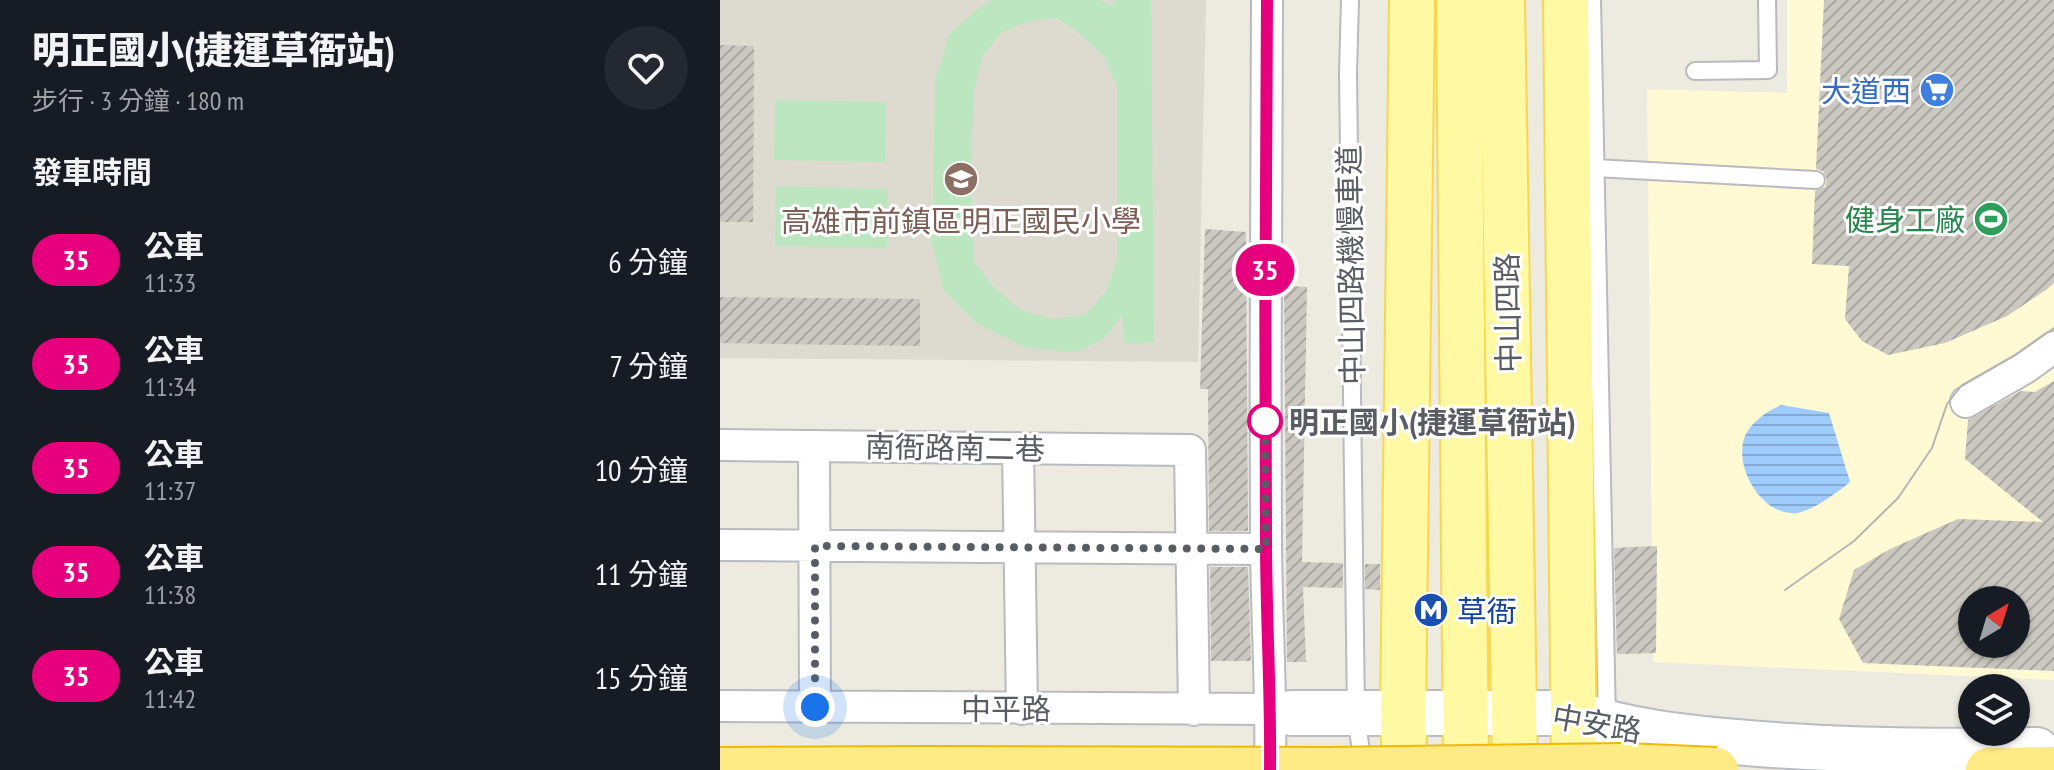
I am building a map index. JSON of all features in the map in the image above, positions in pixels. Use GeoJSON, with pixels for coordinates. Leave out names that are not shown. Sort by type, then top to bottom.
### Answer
{"type":"FeatureCollection","features":[{"type":"Feature","properties":{"kind":"highway"},"geometry":{"type":"LineString","coordinates":[[720,770],[1327,770],[1626,766],[1716,770]]}},
{"type":"Feature","properties":{"kind":"highway"},"geometry":{"type":"LineString","coordinates":[[1988,770],[2054,769]]}},
{"type":"Feature","properties":{"kind":"main road"},"geometry":{"type":"LineString","coordinates":[[1405,770],[1403,713],[1412,0]]}},
{"type":"Feature","properties":{"kind":"main road","name":"中山四路"},"geometry":{"type":"LineString","coordinates":[[1459,0],[1466,770]]}},
{"type":"Feature","properties":{"kind":"main road","name":"中山四路"},"geometry":{"type":"LineString","coordinates":[[1502,0],[1515,770]]}},
{"type":"Feature","properties":{"kind":"main road","name":"中山四路"},"geometry":{"type":"LineString","coordinates":[[1566,0],[1596,745]]}},
{"type":"Feature","properties":{"kind":"street"},"geometry":{"type":"LineString","coordinates":[[1267,0],[1266,549],[1281,711],[1270,770]]}},
{"type":"Feature","properties":{"kind":"street"},"geometry":{"type":"LineString","coordinates":[[1966,402],[2054,347]]}},
{"type":"Feature","properties":{"kind":"street","name":"南衙路南二巷"},"geometry":{"type":"LineString","coordinates":[[720,445],[1190,450],[1192,548]]}},
{"type":"Feature","properties":{"kind":"street"},"geometry":{"type":"LineString","coordinates":[[814,446],[815,707]]}},
{"type":"Feature","properties":{"kind":"street"},"geometry":{"type":"LineString","coordinates":[[1018,448],[1022,709]]}},
{"type":"Feature","properties":{"kind":"street"},"geometry":{"type":"LineString","coordinates":[[720,545],[1266,549]]}},
{"type":"Feature","properties":{"kind":"street"},"geometry":{"type":"LineString","coordinates":[[1192,548],[1194,710]]}},
{"type":"Feature","properties":{"kind":"street","name":"中平路"},"geometry":{"type":"LineString","coordinates":[[720,706],[1281,711]]}},
{"type":"Feature","properties":{"kind":"street"},"geometry":{"type":"LineString","coordinates":[[1281,711],[1345,770]]}},
{"type":"Feature","properties":{"kind":"street","name":"中安路"},"geometry":{"type":"LineString","coordinates":[[1281,711],[1356,715],[1515,713],[1596,745],[1669,736],[1786,747],[2054,760]]}},
{"type":"Feature","properties":{"kind":"street","name":"中安路"},"geometry":{"type":"LineString","coordinates":[[1932,752],[2054,750]]}},
{"type":"Feature","properties":{"kind":"lane","name":"中山四路機慢車道"},"geometry":{"type":"LineString","coordinates":[[1350,0],[1348,73],[1356,715],[1363,770]]}},
{"type":"Feature","properties":{"kind":"lane"},"geometry":{"type":"LineString","coordinates":[[1592,0],[1596,745],[1758,727]]}},
{"type":"Feature","properties":{"kind":"lane"},"geometry":{"type":"LineString","coordinates":[[1695,71],[1768,70],[1767,0]]}},
{"type":"Feature","properties":{"kind":"lane"},"geometry":{"type":"LineString","coordinates":[[1595,168],[1816,180]]}},
{"type":"Feature","properties":{"kind":"shaded area","name":"高雄市前鎮區明正國民小學"},"geometry":{"type":"Polygon","coordinates":[[[720,0],[1206,0],[1198,362],[720,358],[720,0]]]}},
{"type":"Feature","properties":{"kind":"shaded area"},"geometry":{"type":"Polygon","coordinates":[[[1787,0],[2054,0],[2054,680],[2030,679],[2030,674],[1958,676],[1653,662],[1647,89],[1787,93],[1787,0]]]}},
{"type":"Feature","properties":{"kind":"green space"},"geometry":{"type":"Polygon","coordinates":[[[992,0],[1099,0],[1113,6],[1115,0],[1151,0],[1154,342],[1125,344],[1122,315],[1104,339],[1076,352],[1026,348],[976,323],[944,291],[932,245],[935,81],[949,35],[992,0]],[[1057,18],[1030,21],[1002,32],[983,55],[974,92],[971,151],[974,260],[991,284],[1020,310],[1053,319],[1085,315],[1106,291],[1117,260],[1117,86],[1103,55],[1057,18]]]}},
{"type":"Feature","properties":{"kind":"green space"},"geometry":{"type":"Polygon","coordinates":[[[775,100],[886,102],[885,162],[774,160],[775,100]]]}},
{"type":"Feature","properties":{"kind":"green space"},"geometry":{"type":"Polygon","coordinates":[[[776,186],[888,189],[887,248],[775,246],[776,186]]]}},
{"type":"Feature","properties":{"kind":"water"},"geometry":{"type":"Polygon","coordinates":[[[1781,405],[1829,413],[1850,482],[1803,512],[1784,512],[1760,497],[1742,457],[1750,427],[1781,405]]]}},
{"type":"Feature","properties":{"kind":"building","name":"大道西"},"geometry":{"type":"Polygon","coordinates":[[[1824,0],[2054,0],[2054,283],[2046,290],[2007,316],[1945,343],[1888,355],[1862,341],[1845,319],[1849,266],[1812,264],[1815,191],[1825,187],[1827,180],[1823,171],[1816,169],[1824,0]]]}},
{"type":"Feature","properties":{"kind":"building"},"geometry":{"type":"Polygon","coordinates":[[[720,45],[754,46],[753,222],[720,222],[720,45]]]}},
{"type":"Feature","properties":{"kind":"building"},"geometry":{"type":"Polygon","coordinates":[[[1205,229],[1246,232],[1248,531],[1209,531],[1208,389],[1200,389],[1205,229]]]}},
{"type":"Feature","properties":{"kind":"building"},"geometry":{"type":"Polygon","coordinates":[[[1284,286],[1307,287],[1302,562],[1343,563],[1343,588],[1303,587],[1306,662],[1287,662],[1284,286]]]}},
{"type":"Feature","properties":{"kind":"building"},"geometry":{"type":"Polygon","coordinates":[[[720,297],[920,299],[920,346],[720,343],[720,297]]]}},
{"type":"Feature","properties":{"kind":"building"},"geometry":{"type":"Polygon","coordinates":[[[2054,381],[2054,671],[1863,663],[1839,619],[1854,570],[1890,549],[1958,519],[2043,522],[1965,459],[1968,420],[2021,391],[2035,392],[2054,381]]]}},
{"type":"Feature","properties":{"kind":"building"},"geometry":{"type":"Polygon","coordinates":[[[1657,546],[1656,653],[1617,654],[1614,548],[1657,546]]]}},
{"type":"Feature","properties":{"kind":"building"},"geometry":{"type":"Polygon","coordinates":[[[1365,564],[1380,564],[1380,590],[1365,589],[1365,564]]]}},
{"type":"Feature","properties":{"kind":"building"},"geometry":{"type":"Polygon","coordinates":[[[1210,567],[1248,567],[1251,661],[1211,661],[1210,567]]]}},
{"type":"Feature","properties":{"kind":"tram line"},"geometry":{"type":"LineString","coordinates":[[1785,590],[1854,541],[1898,498],[1932,448],[1947,404],[1962,385],[2015,355],[2054,328]]}},
{"type":"Feature","properties":{"kind":"bus line","name":"35"},"geometry":{"type":"LineString","coordinates":[[1267,0],[1265,367],[1270,770]]}},
{"type":"Feature","properties":{"kind":"place","name":"大道西"},"geometry":{"type":"Point","coordinates":[1937,90]}},
{"type":"Feature","properties":{"kind":"place","name":"高雄市前鎮區明正國民小學"},"geometry":{"type":"Point","coordinates":[961,179]}},
{"type":"Feature","properties":{"kind":"place","name":"健身工廠"},"geometry":{"type":"Point","coordinates":[1991,219]}},
{"type":"Feature","properties":{"kind":"place","name":"明正國小(捷運草衙站)"},"geometry":{"type":"Point","coordinates":[1265,421]}},
{"type":"Feature","properties":{"kind":"place","name":"草衙"},"geometry":{"type":"Point","coordinates":[1431,610]}},
{"type":"Feature","properties":{"kind":"route"},"geometry":{"type":"LineString","coordinates":[[815,707],[815,546],[1266,549],[1265,421]]}}]}
